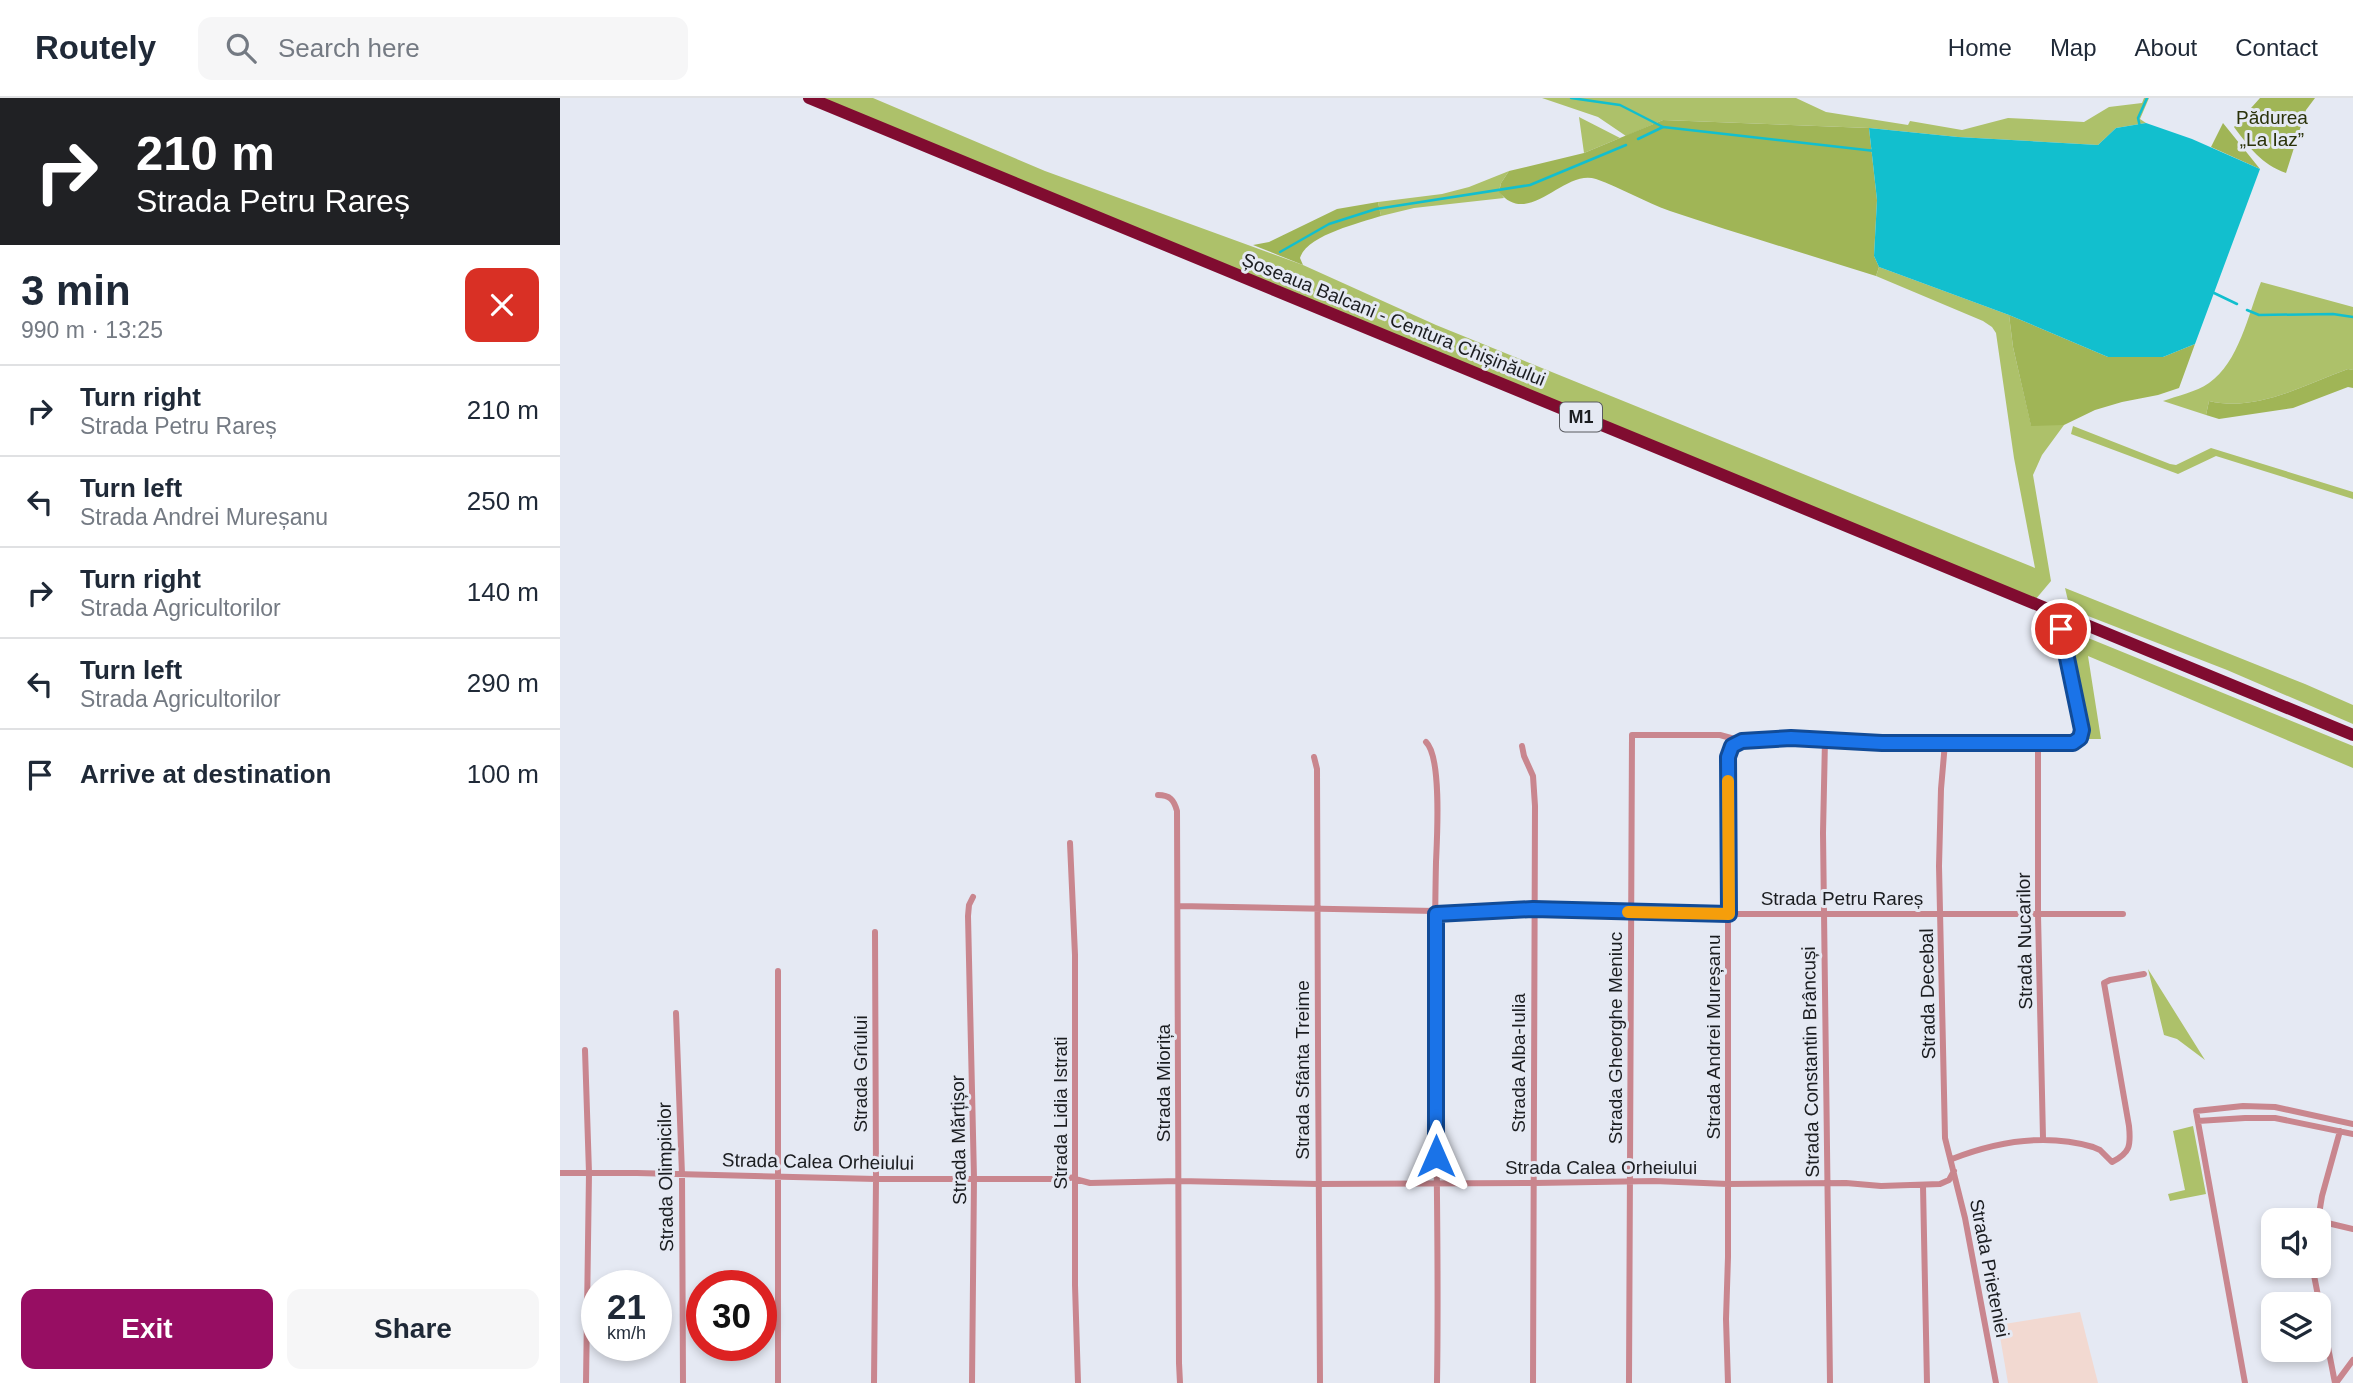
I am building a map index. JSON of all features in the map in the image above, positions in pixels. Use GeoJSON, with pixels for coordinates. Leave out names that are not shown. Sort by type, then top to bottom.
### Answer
{"type":"FeatureCollection","features":[{"type":"Feature","properties":{"kind":"highway","name":"Șoseaua Balcani - Centura Chișinăului"},"geometry":{"type":"LineString","coordinates":[[809,98],[2353,735]]}},
{"type":"Feature","properties":{"kind":"street"},"geometry":{"type":"LineString","coordinates":[[1742,741],[1791,738],[1945,743],[2073,743],[2080,738],[2082,730],[2064,649],[2062,615]]}},
{"type":"Feature","properties":{"kind":"street","name":"Strada Gheorghe Meniuc"},"geometry":{"type":"LineString","coordinates":[[1629,1383],[1632,735],[1720,735],[1742,741]]}},
{"type":"Feature","properties":{"kind":"street","name":"Strada Constantin Brâncuși"},"geometry":{"type":"LineString","coordinates":[[1825,740],[1822,772],[1830,1383]]}},
{"type":"Feature","properties":{"kind":"street","name":"Strada Andrei Mureșanu"},"geometry":{"type":"LineString","coordinates":[[1728,1383],[1726,1319],[1729,751],[1732,746],[1742,741]]}},
{"type":"Feature","properties":{"kind":"street"},"geometry":{"type":"LineString","coordinates":[[1426,742],[1432,752],[1437,797],[1437,1383]]}},
{"type":"Feature","properties":{"kind":"street","name":"Strada Decebal"},"geometry":{"type":"LineString","coordinates":[[1945,743],[1939,845],[1943,1095],[1945,1138],[1952,1159]]}},
{"type":"Feature","properties":{"kind":"street","name":"Strada Nucarilor"},"geometry":{"type":"LineString","coordinates":[[2038,743],[2038,915],[2043,1138]]}},
{"type":"Feature","properties":{"kind":"street","name":"Strada Alba-Iulia"},"geometry":{"type":"LineString","coordinates":[[1522,746],[1533,776],[1535,806],[1533,1383]]}},
{"type":"Feature","properties":{"kind":"street","name":"Strada Sfânta Treime"},"geometry":{"type":"LineString","coordinates":[[1314,757],[1317,769],[1320,1383]]}},
{"type":"Feature","properties":{"kind":"street","name":"Strada Miorița"},"geometry":{"type":"LineString","coordinates":[[1158,795],[1168,796],[1173,800],[1177,811],[1180,1383]]}},
{"type":"Feature","properties":{"kind":"street","name":"Strada Lidia Istrati"},"geometry":{"type":"LineString","coordinates":[[1070,843],[1075,955],[1075,1285],[1078,1383]]}},
{"type":"Feature","properties":{"kind":"street","name":"Strada Mărțișor"},"geometry":{"type":"LineString","coordinates":[[971,1383],[974,1178],[968,916],[973,897]]}},
{"type":"Feature","properties":{"kind":"street","name":"Strada Petru Rareș"},"geometry":{"type":"LineString","coordinates":[[1178,906],[1435,913],[1533,909],[1729,914],[2123,914]]}},
{"type":"Feature","properties":{"kind":"street","name":"Strada Grîului"},"geometry":{"type":"LineString","coordinates":[[874,1383],[875,932]]}},
{"type":"Feature","properties":{"kind":"street"},"geometry":{"type":"LineString","coordinates":[[778,971],[778,1383]]}},
{"type":"Feature","properties":{"kind":"street"},"geometry":{"type":"LineString","coordinates":[[1952,1159],[1991,1146],[2043,1138],[2093,1147],[2112,1161],[2123,1156],[2131,1141],[2104,983],[2110,979],[2144,974]]}},
{"type":"Feature","properties":{"kind":"street","name":"Strada Olimpicilor"},"geometry":{"type":"LineString","coordinates":[[677,1013],[682,1174],[683,1383]]}},
{"type":"Feature","properties":{"kind":"street"},"geometry":{"type":"LineString","coordinates":[[585,1050],[589,1173],[586,1383]]}},
{"type":"Feature","properties":{"kind":"street"},"geometry":{"type":"LineString","coordinates":[[2245,1383],[2196,1111],[2243,1106],[2275,1107],[2353,1124]]}},
{"type":"Feature","properties":{"kind":"street"},"geometry":{"type":"LineString","coordinates":[[2198,1121],[2275,1118],[2353,1134]]}},
{"type":"Feature","properties":{"kind":"street"},"geometry":{"type":"LineString","coordinates":[[2320,1208],[2340,1131]]}},
{"type":"Feature","properties":{"kind":"street","name":"Strada Prieteniei"},"geometry":{"type":"LineString","coordinates":[[1952,1159],[1996,1383]]}},
{"type":"Feature","properties":{"kind":"street","name":"Strada Calea Orheiului"},"geometry":{"type":"LineString","coordinates":[[560,1173],[876,1179],[1075,1178],[1090,1183],[1630,1181],[1923,1185],[1940,1184],[1948,1180],[1954,1171]]}},
{"type":"Feature","properties":{"kind":"street"},"geometry":{"type":"LineString","coordinates":[[1923,1185],[1927,1383]]}},
{"type":"Feature","properties":{"kind":"street"},"geometry":{"type":"LineString","coordinates":[[2331,1223],[2353,1229]]}},
{"type":"Feature","properties":{"kind":"street"},"geometry":{"type":"LineString","coordinates":[[2315,1278],[2335,1383]]}},
{"type":"Feature","properties":{"kind":"street"},"geometry":{"type":"LineString","coordinates":[[2335,1383],[2353,1360]]}},
{"type":"Feature","properties":{"kind":"shaded area"},"geometry":{"type":"Polygon","coordinates":[[[2080,1312],[2098,1383],[2008,1383],[1998,1325],[2080,1312]]]}},
{"type":"Feature","properties":{"kind":"green space"},"geometry":{"type":"Polygon","coordinates":[[[820,98],[873,98],[1045,171],[1303,265],[1436,325],[2035,568],[2014,458],[1996,333],[1983,321],[1876,276],[1879,267],[2009,315],[2013,347],[2031,425],[2064,425],[2042,455],[2033,475],[2051,581],[2035,600],[820,98]]]}},
{"type":"Feature","properties":{"kind":"green space"},"geometry":{"type":"Polygon","coordinates":[[[1542,98],[1796,98],[1826,112],[1908,125],[1910,121],[1962,130],[2008,118],[2084,122],[2109,107],[2142,103],[2144,98],[2149,98],[2140,119],[2146,123],[2116,128],[2098,145],[1958,137],[1869,128],[1663,120],[1626,136],[1598,117],[1542,98]]]}},
{"type":"Feature","properties":{"kind":"green space","name":"Pădurea „La Iaz”"},"geometry":{"type":"Polygon","coordinates":[[[2260,98],[2315,98],[2306,110],[2286,173],[2263,160],[2234,127],[2260,98]]]}},
{"type":"Feature","properties":{"kind":"green space"},"geometry":{"type":"Polygon","coordinates":[[[1579,117],[1620,138],[1584,153],[1579,117]]]}},
{"type":"Feature","properties":{"kind":"green space"},"geometry":{"type":"Polygon","coordinates":[[[1663,120],[1869,128],[1877,200],[1874,256],[1879,267],[1876,276],[1670,211],[1596,179],[1584,178],[1572,182],[1522,204],[1510,202],[1499,192],[1509,171],[1584,153],[1663,120]]]}},
{"type":"Feature","properties":{"kind":"green space"},"geometry":{"type":"Polygon","coordinates":[[[2223,123],[2260,169],[2211,147],[2223,123]]]}},
{"type":"Feature","properties":{"kind":"green space"},"geometry":{"type":"Polygon","coordinates":[[[1509,171],[1499,191],[1504,198],[1414,208],[1381,216],[1378,202],[1442,194],[1469,187],[1509,171]]]}},
{"type":"Feature","properties":{"kind":"green space"},"geometry":{"type":"Polygon","coordinates":[[[1378,202],[1381,216],[1323,236],[1305,250],[1300,258],[1303,265],[1253,245],[1269,242],[1337,209],[1378,202]]]}},
{"type":"Feature","properties":{"kind":"green space"},"geometry":{"type":"Polygon","coordinates":[[[2261,282],[2353,307],[2353,370],[2348,369],[2262,400],[2245,403],[2209,401],[2206,415],[2163,401],[2198,389],[2219,374],[2235,351],[2261,282]]]}},
{"type":"Feature","properties":{"kind":"green space"},"geometry":{"type":"Polygon","coordinates":[[[2009,315],[2108,357],[2163,357],[2195,344],[2179,388],[2095,410],[2064,425],[2031,426],[2013,347],[2009,315]]]}},
{"type":"Feature","properties":{"kind":"green space"},"geometry":{"type":"Polygon","coordinates":[[[2348,369],[2353,370],[2353,388],[2348,387],[2293,408],[2219,419],[2206,415],[2209,401],[2245,403],[2262,400],[2348,369]]]}},
{"type":"Feature","properties":{"kind":"green space"},"geometry":{"type":"Polygon","coordinates":[[[2073,426],[2176,465],[2211,448],[2353,492],[2353,499],[2216,456],[2178,474],[2071,434],[2073,426]]]}},
{"type":"Feature","properties":{"kind":"green space"},"geometry":{"type":"Polygon","coordinates":[[[2065,588],[2353,705],[2353,724],[2227,670],[2070,609],[2065,588]]]}},
{"type":"Feature","properties":{"kind":"green space"},"geometry":{"type":"Polygon","coordinates":[[[2071,631],[2353,746],[2353,768],[2088,656],[2101,739],[2089,739],[2070,648],[2071,631]]]}},
{"type":"Feature","properties":{"kind":"green space"},"geometry":{"type":"Polygon","coordinates":[[[2148,969],[2205,1060],[2177,1039],[2164,1035],[2148,969]]]}},
{"type":"Feature","properties":{"kind":"green space"},"geometry":{"type":"Polygon","coordinates":[[[2193,1126],[2206,1194],[2170,1201],[2168,1194],[2185,1190],[2173,1131],[2193,1126]]]}},
{"type":"Feature","properties":{"kind":"water"},"geometry":{"type":"Polygon","coordinates":[[[2146,123],[2192,139],[2260,169],[2195,344],[2163,357],[2108,357],[2009,315],[1879,267],[1874,256],[1877,200],[1869,128],[1958,137],[2098,145],[2116,128],[2146,123]]]}},
{"type":"Feature","properties":{"kind":"waterway"},"geometry":{"type":"LineString","coordinates":[[1571,98],[1620,105],[1663,127],[1875,151]]}},
{"type":"Feature","properties":{"kind":"waterway"},"geometry":{"type":"LineString","coordinates":[[2140,127],[2138,118],[2147,98]]}},
{"type":"Feature","properties":{"kind":"waterway"},"geometry":{"type":"LineString","coordinates":[[1638,139],[1663,127]]}},
{"type":"Feature","properties":{"kind":"waterway"},"geometry":{"type":"LineString","coordinates":[[1280,252],[1329,224],[1376,209],[1530,185],[1626,145]]}},
{"type":"Feature","properties":{"kind":"waterway"},"geometry":{"type":"LineString","coordinates":[[2212,292],[2237,304]]}},
{"type":"Feature","properties":{"kind":"waterway"},"geometry":{"type":"LineString","coordinates":[[2247,310],[2259,315],[2333,314],[2353,317]]}},
{"type":"Feature","properties":{"kind":"slow traffic"},"geometry":{"type":"LineString","coordinates":[[1628,912],[1729,914],[1728,781]]}},
{"type":"Feature","properties":{"kind":"route"},"geometry":{"type":"LineString","coordinates":[[1436,1156],[1436,914],[1533,909],[1729,914],[1728,757],[1732,746],[1742,741],[1791,738],[1882,743],[2073,743],[2080,738],[2082,730],[2061,629]]}}]}
